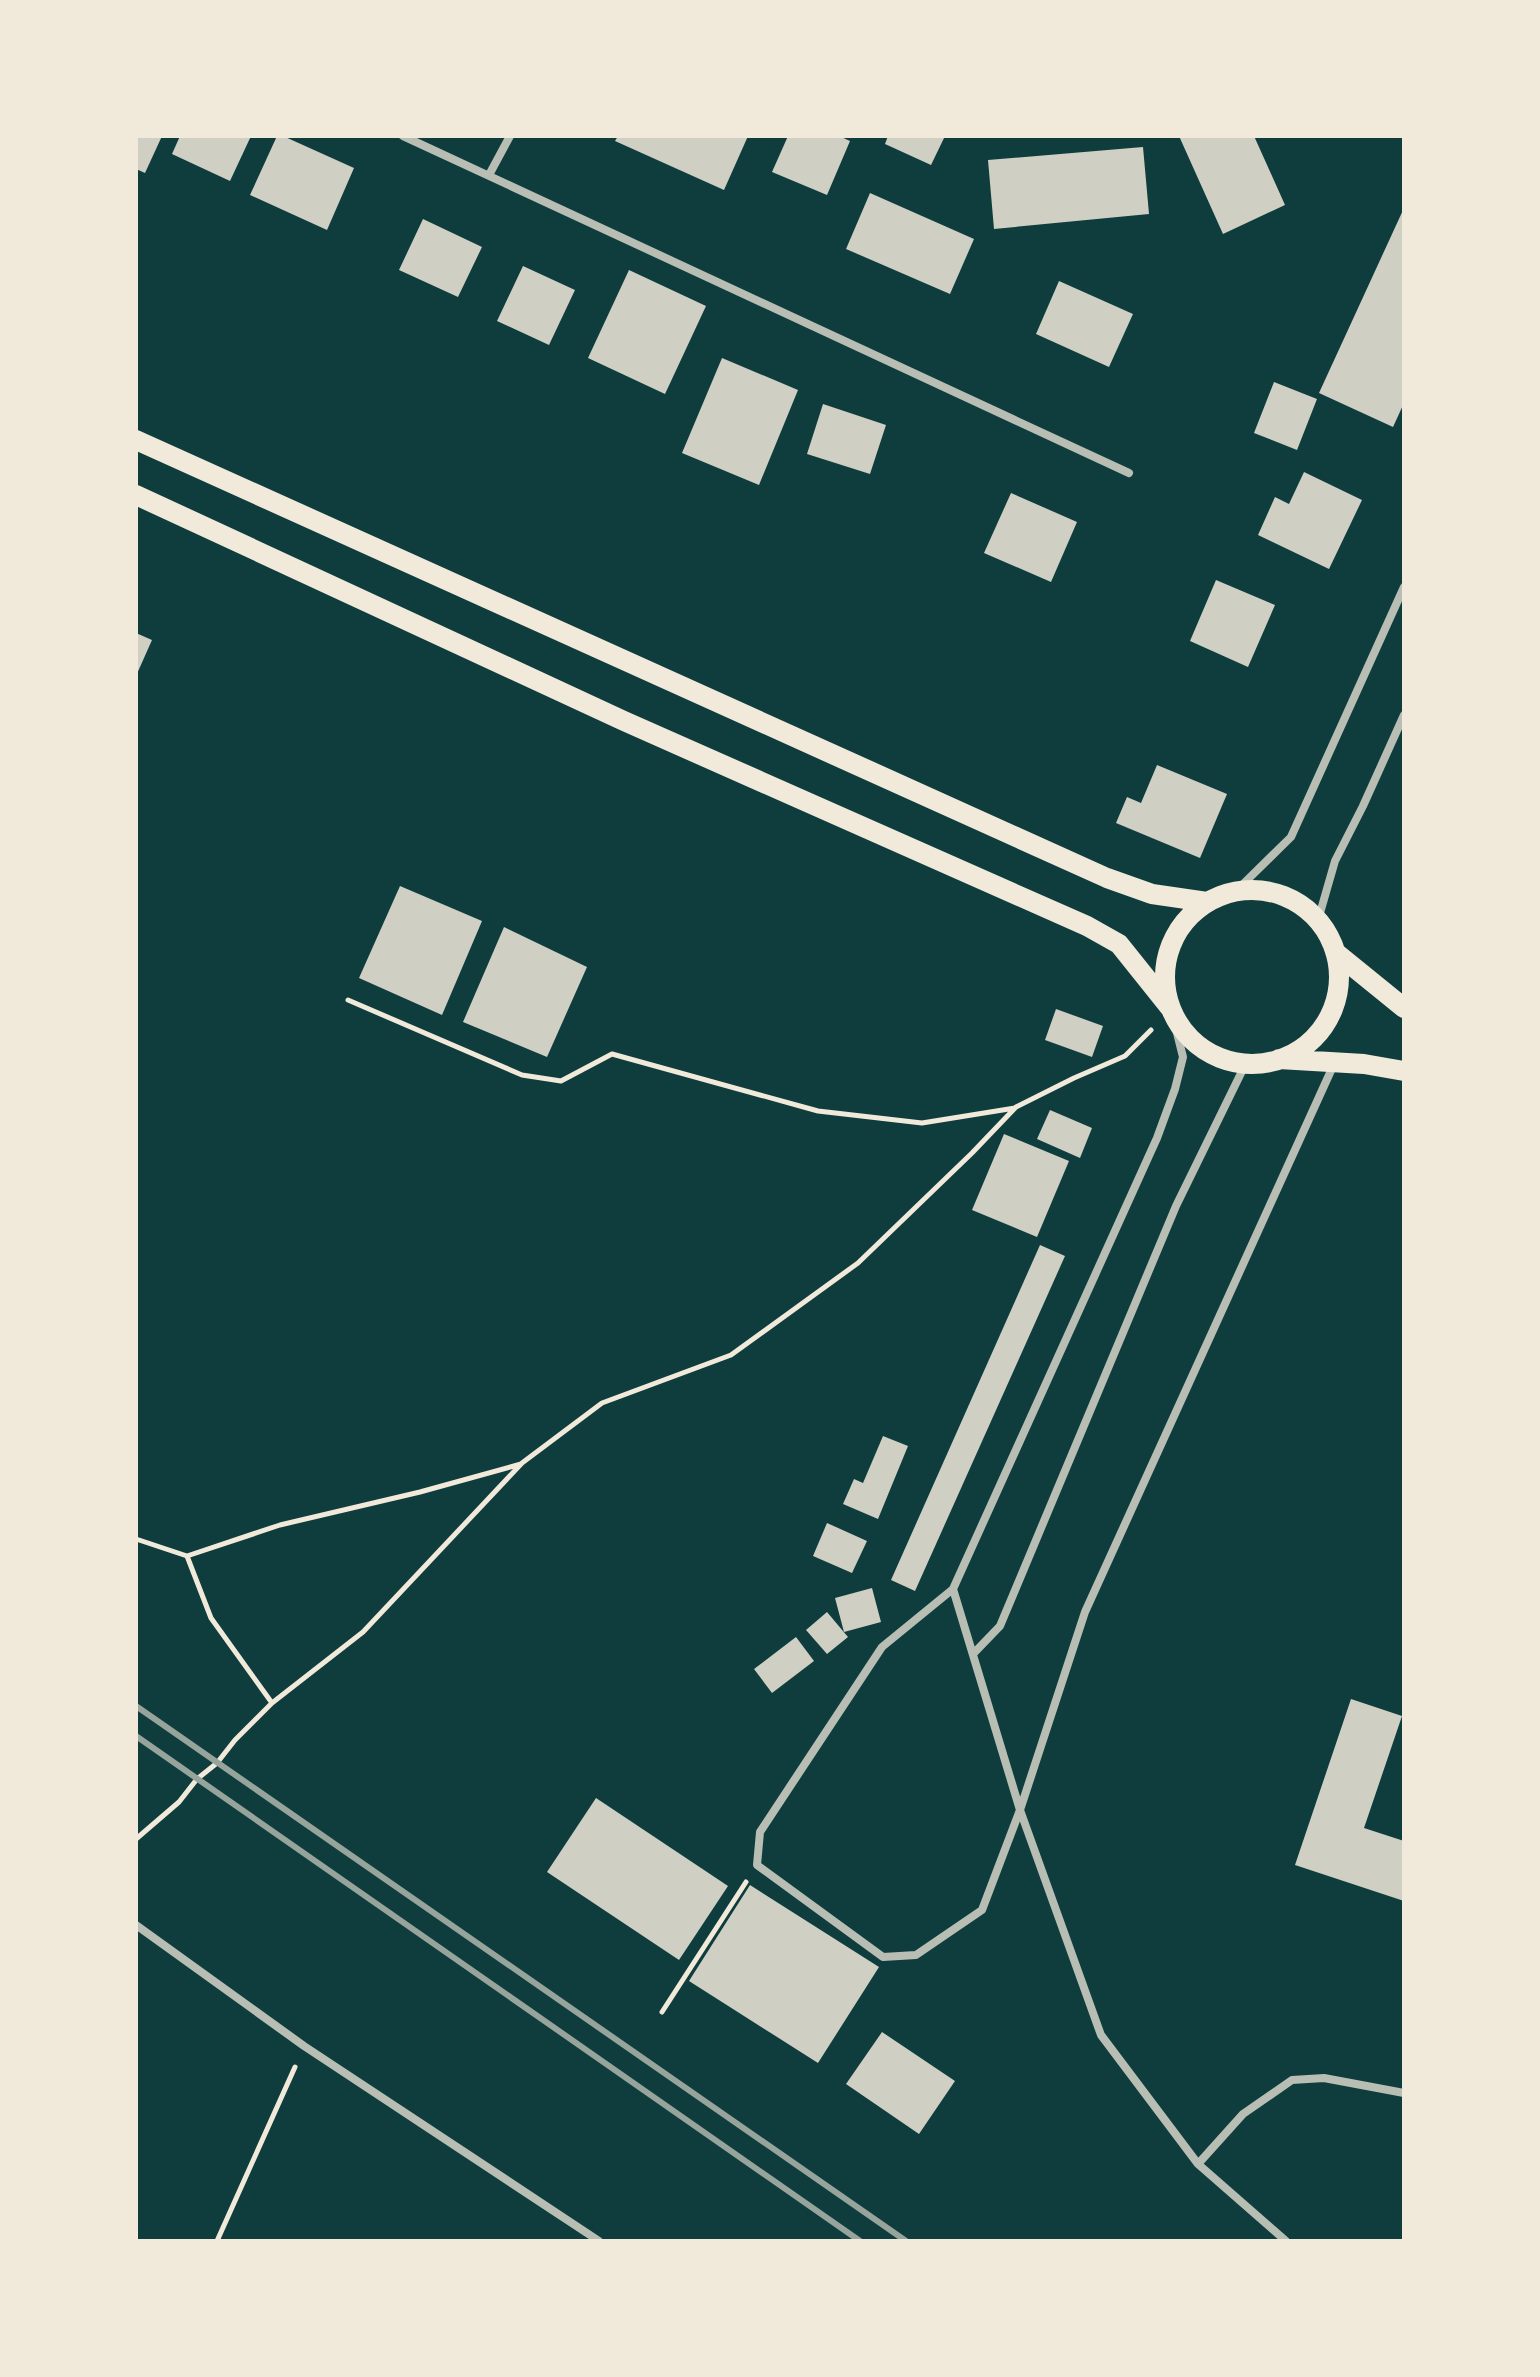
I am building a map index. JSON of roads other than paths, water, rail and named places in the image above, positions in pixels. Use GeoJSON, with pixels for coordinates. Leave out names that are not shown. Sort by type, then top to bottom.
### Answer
{"type":"FeatureCollection","features":[{"type":"Feature","properties":{"kind":"main road"},"geometry":{"type":"LineString","coordinates":[[136,440],[1107,878],[1152,894],[1207,902]]}},
{"type":"Feature","properties":{"kind":"main road"},"geometry":{"type":"LineString","coordinates":[[136,495],[639,727],[1087,926],[1119,944],[1193,1041],[1227,1060],[1263,1063],[1279,1059],[1302,1047],[1321,1029],[1334,1005],[1338,979],[1335,952],[1318,920],[1301,905],[1281,894],[1259,890],[1236,891],[1207,902],[1188,917],[1174,938],[1166,961],[1165,985],[1171,1009]]}},
{"type":"Feature","properties":{"kind":"main road"},"geometry":{"type":"LineString","coordinates":[[1335,952],[1404,1008]]}},
{"type":"Feature","properties":{"kind":"main road"},"geometry":{"type":"LineString","coordinates":[[1279,1059],[1364,1064],[1404,1071]]}},
{"type":"Feature","properties":{"kind":"street"},"geometry":{"type":"LineString","coordinates":[[403,136],[1129,473]]}},
{"type":"Feature","properties":{"kind":"street"},"geometry":{"type":"LineString","coordinates":[[489,175],[510,136]]}},
{"type":"Feature","properties":{"kind":"street"},"geometry":{"type":"LineString","coordinates":[[1236,891],[1291,837],[1404,587]]}},
{"type":"Feature","properties":{"kind":"street"},"geometry":{"type":"LineString","coordinates":[[1318,920],[1335,861],[1404,715]]}},
{"type":"Feature","properties":{"kind":"street"},"geometry":{"type":"LineString","coordinates":[[1171,1009],[1183,1057],[1157,1138],[953,1589],[882,1647],[760,1832],[757,1865],[883,1957],[916,1955],[982,1910],[1020,1810],[1085,1612],[1334,1063]]}},
{"type":"Feature","properties":{"kind":"street"},"geometry":{"type":"LineString","coordinates":[[974,1653],[1000,1626],[1176,1206],[1246,1063]]}},
{"type":"Feature","properties":{"kind":"street"},"geometry":{"type":"LineString","coordinates":[[953,1589],[1020,1810],[1101,2035],[1198,2164],[1286,2241]]}},
{"type":"Feature","properties":{"kind":"street"},"geometry":{"type":"LineString","coordinates":[[136,1925],[304,2046],[599,2241]]}},
{"type":"Feature","properties":{"kind":"street"},"geometry":{"type":"LineString","coordinates":[[1198,2164],[1243,2114],[1292,2080],[1324,2078],[1404,2093]]}},
{"type":"Feature","properties":{"kind":"railway"},"geometry":{"type":"LineString","coordinates":[[136,1706],[906,2241]]}},
{"type":"Feature","properties":{"kind":"railway"},"geometry":{"type":"LineString","coordinates":[[136,1736],[860,2241]]}}]}
